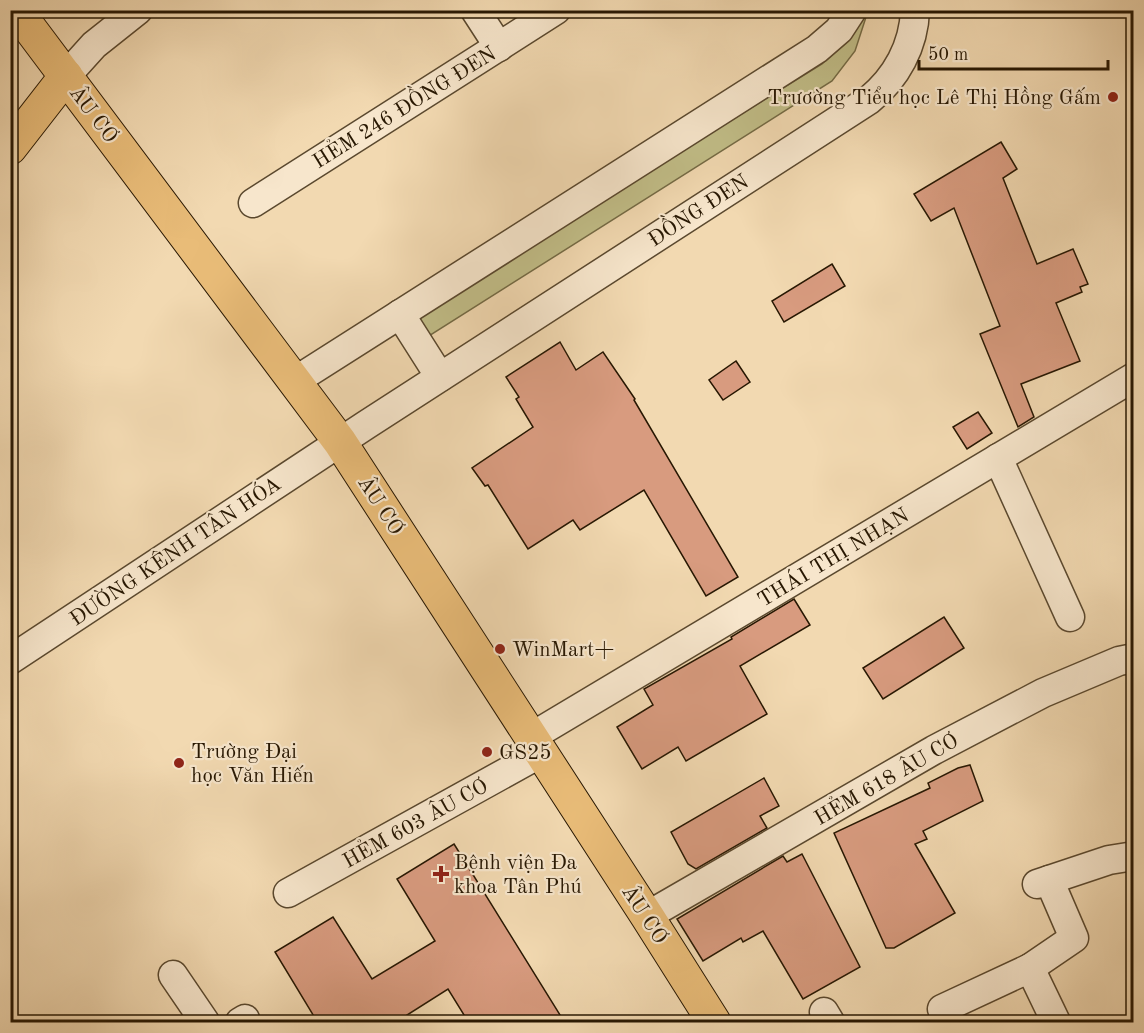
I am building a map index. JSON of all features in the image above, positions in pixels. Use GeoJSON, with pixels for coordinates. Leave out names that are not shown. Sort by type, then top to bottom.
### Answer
{"type":"FeatureCollection","features":[{"type":"Feature","properties":{"kind":"main road","name":"ÂU CƠ"},"geometry":{"type":"LineString","coordinates":[[16,10],[340,442],[714,1023]]}},
{"type":"Feature","properties":{"kind":"main road"},"geometry":{"type":"LineString","coordinates":[[10,148],[66,76]]}},
{"type":"Feature","properties":{"kind":"street"},"geometry":{"type":"LineString","coordinates":[[66,76],[94,45],[138,10]]}},
{"type":"Feature","properties":{"kind":"street"},"geometry":{"type":"LineString","coordinates":[[475,10],[499,46]]}},
{"type":"Feature","properties":{"kind":"street","name":"HẺM 246 ĐỒNG ĐEN"},"geometry":{"type":"LineString","coordinates":[[253,203],[556,10]]}},
{"type":"Feature","properties":{"kind":"street"},"geometry":{"type":"LineString","coordinates":[[295,381],[817,49],[839,30],[852,10]]}},
{"type":"Feature","properties":{"kind":"street","name":"ĐỒNG ĐEN"},"geometry":{"type":"LineString","coordinates":[[340,442],[868,100],[885,85],[898,67],[912,35],[915,10]]}},
{"type":"Feature","properties":{"kind":"street"},"geometry":{"type":"LineString","coordinates":[[400,314],[440,377]]}},
{"type":"Feature","properties":{"kind":"street","name":"THÁI THỊ NHẠN"},"geometry":{"type":"LineString","coordinates":[[536,745],[1134,376]]}},
{"type":"Feature","properties":{"kind":"street","name":"ĐƯỜNG KÊNH TÂN HÓA"},"geometry":{"type":"LineString","coordinates":[[10,660],[340,442]]}},
{"type":"Feature","properties":{"kind":"street"},"geometry":{"type":"LineString","coordinates":[[998,458],[1070,617]]}},
{"type":"Feature","properties":{"kind":"street","name":"HẺM 618 ÂU CƠ"},"geometry":{"type":"LineString","coordinates":[[647,916],[934,750],[1043,693],[1119,661],[1134,658]]}},
{"type":"Feature","properties":{"kind":"street","name":"HẺM 603 ÂU CƠ"},"geometry":{"type":"LineString","coordinates":[[288,893],[536,745]]}},
{"type":"Feature","properties":{"kind":"street"},"geometry":{"type":"LineString","coordinates":[[942,1009],[1030,968],[1074,938],[1043,882],[1109,860],[1134,856]]}},
{"type":"Feature","properties":{"kind":"street"},"geometry":{"type":"LineString","coordinates":[[1030,968],[1056,1023]]}},
{"type":"Feature","properties":{"kind":"street"},"geometry":{"type":"LineString","coordinates":[[173,975],[205,1023]]}},
{"type":"Feature","properties":{"kind":"shaded area"},"geometry":{"type":"Polygon","coordinates":[[[862,11],[868,11],[855,51],[832,81],[421,341],[409,320],[822,64],[850,39],[862,11]]]}},
{"type":"Feature","properties":{"kind":"building"},"geometry":{"type":"Polygon","coordinates":[[[1001,142],[1017,169],[1003,178],[1037,264],[1073,249],[1088,284],[1080,287],[1082,292],[1056,303],[1080,361],[1021,384],[1034,417],[1018,427],[980,334],[1000,326],[954,208],[931,221],[914,194],[1001,142]]]}},
{"type":"Feature","properties":{"kind":"building"},"geometry":{"type":"Polygon","coordinates":[[[832,264],[845,286],[784,322],[772,301],[832,264]]]}},
{"type":"Feature","properties":{"kind":"building"},"geometry":{"type":"Polygon","coordinates":[[[560,342],[576,370],[603,352],[635,399],[738,577],[706,596],[644,490],[580,530],[573,520],[528,549],[488,485],[485,486],[472,468],[533,427],[516,399],[519,397],[506,377],[560,342]]]}},
{"type":"Feature","properties":{"kind":"building"},"geometry":{"type":"Polygon","coordinates":[[[736,361],[750,382],[723,400],[709,380],[736,361]]]}},
{"type":"Feature","properties":{"kind":"building"},"geometry":{"type":"Polygon","coordinates":[[[978,412],[992,433],[967,449],[953,427],[978,412]]]}},
{"type":"Feature","properties":{"kind":"building"},"geometry":{"type":"Polygon","coordinates":[[[794,599],[810,625],[740,666],[767,714],[686,761],[678,747],[642,769],[617,727],[653,705],[644,689],[732,639],[731,637],[794,599]]]}},
{"type":"Feature","properties":{"kind":"building"},"geometry":{"type":"Polygon","coordinates":[[[944,617],[964,648],[883,699],[863,668],[944,617]]]}},
{"type":"Feature","properties":{"kind":"building"},"geometry":{"type":"Polygon","coordinates":[[[970,765],[983,801],[923,831],[927,839],[915,844],[955,913],[894,948],[886,948],[834,833],[930,788],[928,783],[958,768],[970,765]]]}},
{"type":"Feature","properties":{"kind":"building"},"geometry":{"type":"Polygon","coordinates":[[[764,778],[779,806],[760,816],[767,828],[696,869],[688,864],[671,832],[764,778]]]}},
{"type":"Feature","properties":{"kind":"building"},"geometry":{"type":"Polygon","coordinates":[[[454,844],[565,1023],[469,1023],[448,989],[407,1015],[412,1023],[318,1023],[275,952],[333,917],[372,979],[435,941],[397,879],[454,844]]]}},
{"type":"Feature","properties":{"kind":"building"},"geometry":{"type":"Polygon","coordinates":[[[802,854],[860,967],[803,999],[763,931],[743,942],[741,938],[703,961],[677,919],[783,856],[787,862],[802,854]]]}},
{"type":"Feature","properties":{"kind":"place","name":"Trươờng Tiểu học Lê Thị Hồng Gấm"},"geometry":{"type":"Point","coordinates":[1113,97]}},
{"type":"Feature","properties":{"kind":"place","name":"WinMart+"},"geometry":{"type":"Point","coordinates":[500,649]}},
{"type":"Feature","properties":{"kind":"place","name":"GS25"},"geometry":{"type":"Point","coordinates":[487,752]}},
{"type":"Feature","properties":{"kind":"place","name":"Trường Đại học Văn Hiến"},"geometry":{"type":"Point","coordinates":[179,763]}},
{"type":"Feature","properties":{"kind":"place","name":"Bệnh viện Đa khoa Tân Phú"},"geometry":{"type":"Point","coordinates":[441,874]}}]}
